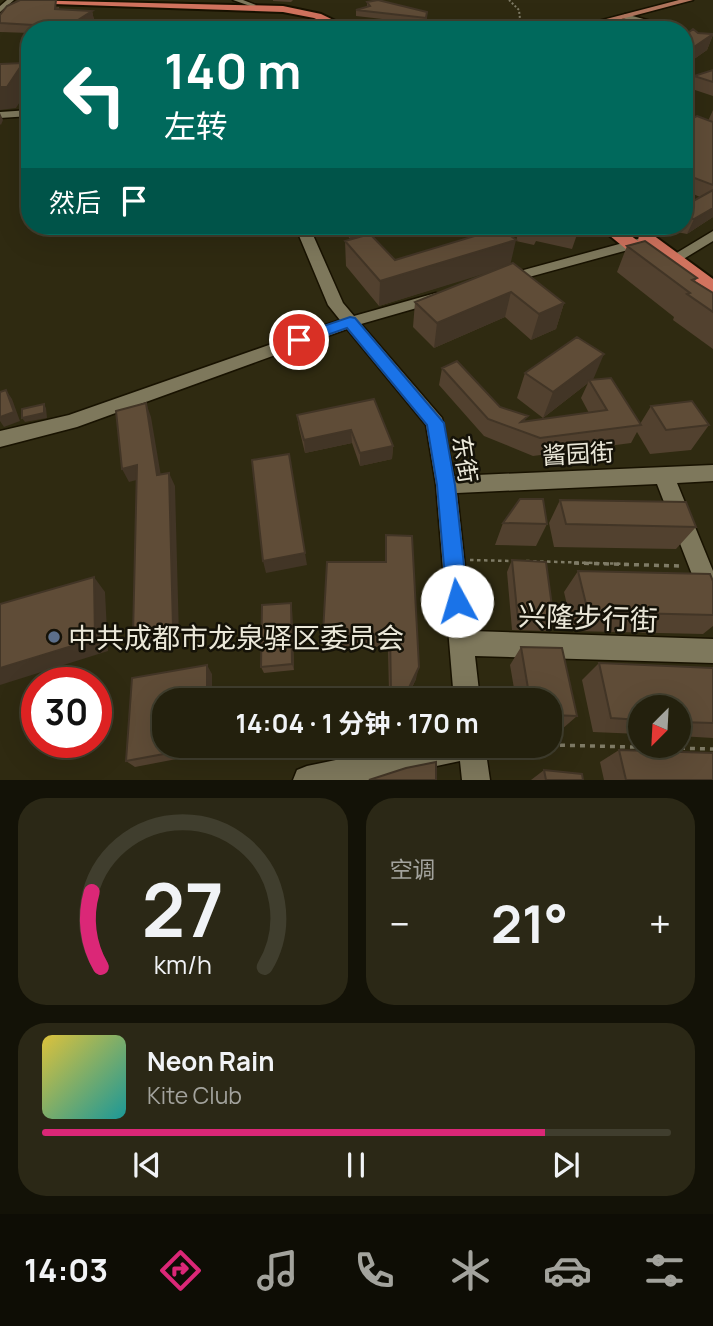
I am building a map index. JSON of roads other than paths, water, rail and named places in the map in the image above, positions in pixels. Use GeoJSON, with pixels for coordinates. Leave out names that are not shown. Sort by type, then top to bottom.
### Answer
{"type":"FeatureCollection","features":[{"type":"Feature","properties":{"kind":"highway"},"geometry":{"type":"LineString","coordinates":[[62,0],[253,5],[318,13],[337,21]]}},
{"type":"Feature","properties":{"kind":"highway"},"geometry":{"type":"LineString","coordinates":[[30,1],[283,9],[332,21]]}},
{"type":"Feature","properties":{"kind":"highway"},"geometry":{"type":"LineString","coordinates":[[636,237],[713,308]]}},
{"type":"Feature","properties":{"kind":"highway"},"geometry":{"type":"LineString","coordinates":[[668,264],[713,289]]}},
{"type":"Feature","properties":{"kind":"main road"},"geometry":{"type":"LineString","coordinates":[[614,21],[689,0]]}},
{"type":"Feature","properties":{"kind":"main road"},"geometry":{"type":"LineString","coordinates":[[610,21],[699,1]]}},
{"type":"Feature","properties":{"kind":"street"},"geometry":{"type":"LineString","coordinates":[[1,9],[12,0]]}},
{"type":"Feature","properties":{"kind":"street"},"geometry":{"type":"LineString","coordinates":[[236,0],[253,5]]}},
{"type":"Feature","properties":{"kind":"street"},"geometry":{"type":"LineString","coordinates":[[1,9],[30,1]]}},
{"type":"Feature","properties":{"kind":"street"},"geometry":{"type":"LineString","coordinates":[[628,17],[642,21]]}},
{"type":"Feature","properties":{"kind":"street"},"geometry":{"type":"LineString","coordinates":[[0,115],[21,114]]}},
{"type":"Feature","properties":{"kind":"street","name":"东街"},"geometry":{"type":"LineString","coordinates":[[306,235],[336,305],[435,423],[446,485],[466,688]]}},
{"type":"Feature","properties":{"kind":"street"},"geometry":{"type":"LineString","coordinates":[[668,264],[713,236]]}},
{"type":"Feature","properties":{"kind":"street"},"geometry":{"type":"LineString","coordinates":[[484,285],[636,237]]}},
{"type":"Feature","properties":{"kind":"street"},"geometry":{"type":"LineString","coordinates":[[0,439],[71,422],[350,321],[457,293]]}},
{"type":"Feature","properties":{"kind":"street","name":"酱园街"},"geometry":{"type":"LineString","coordinates":[[446,485],[713,473]]}},
{"type":"Feature","properties":{"kind":"street"},"geometry":{"type":"LineString","coordinates":[[664,475],[713,600]]}},
{"type":"Feature","properties":{"kind":"street","name":"兴隆步行街"},"geometry":{"type":"LineString","coordinates":[[462,643],[713,651]]}},
{"type":"Feature","properties":{"kind":"street"},"geometry":{"type":"LineString","coordinates":[[307,780],[409,758]]}},
{"type":"Feature","properties":{"kind":"street"},"geometry":{"type":"LineString","coordinates":[[473,758],[476,780]]}},
{"type":"Feature","properties":{"kind":"place","name":"中共成都市龙泉驿区委员会"},"geometry":{"type":"Point","coordinates":[54,637]}}]}
